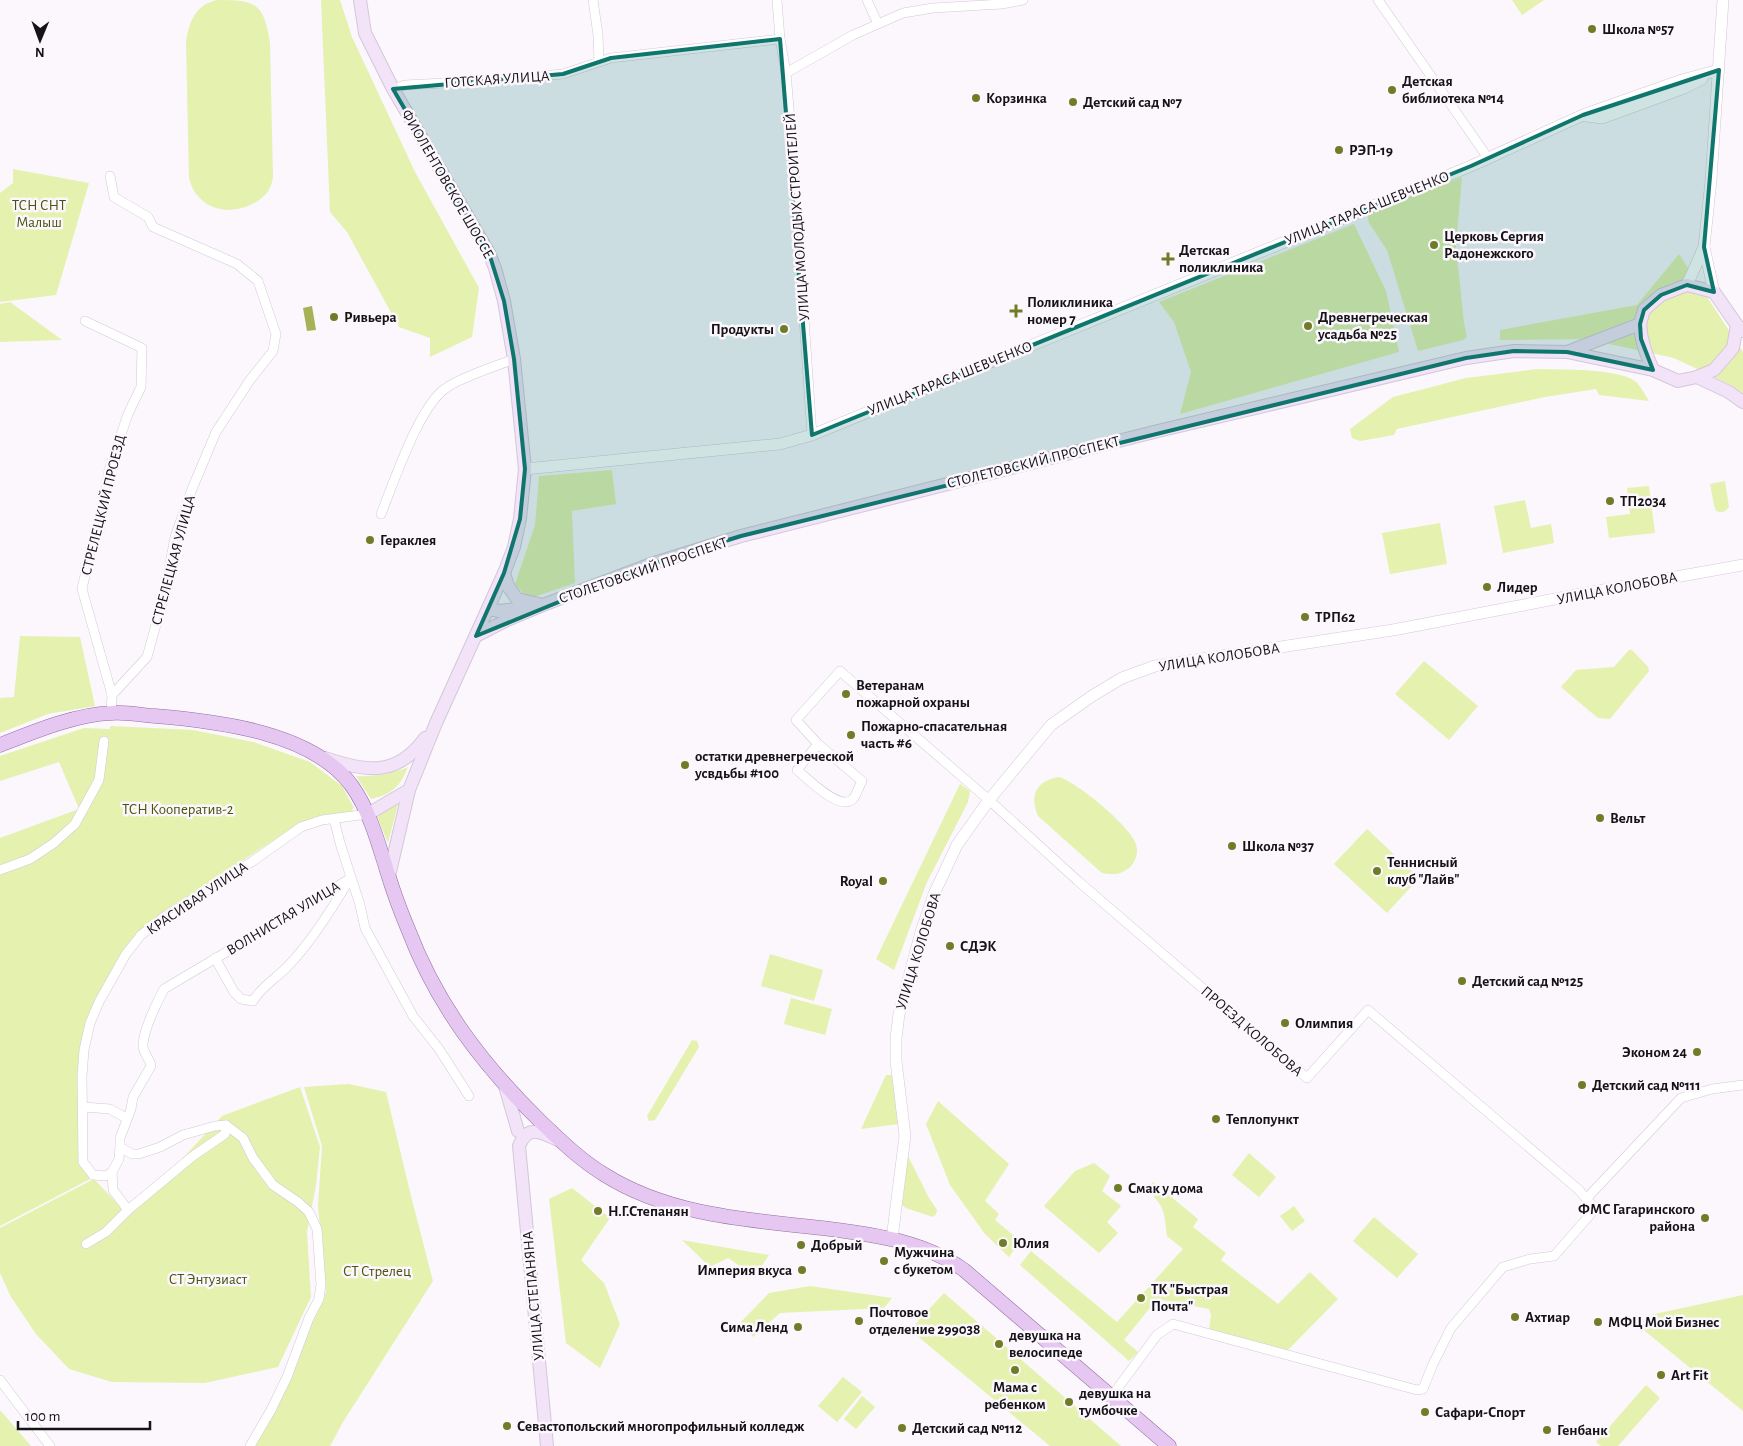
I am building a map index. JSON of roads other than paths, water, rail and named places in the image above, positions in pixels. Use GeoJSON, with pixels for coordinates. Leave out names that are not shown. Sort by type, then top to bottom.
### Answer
{"type":"FeatureCollection","features":[{"type":"Feature","properties":{"kind":"main road","name":"ФИОЛЕНТОВСКОЕ ШОССЕ"},"geometry":{"type":"LineString","coordinates":[[360,0],[365,33],[393,89],[489,252],[504,301],[514,359],[525,469],[520,519],[514,547],[476,636]]}},
{"type":"Feature","properties":{"kind":"main road"},"geometry":{"type":"LineString","coordinates":[[1653,370],[1644,352],[1640,324],[1644,310],[1661,295],[1686,285],[1714,292],[1740,330],[1732,348],[1714,370],[1697,377]]}},
{"type":"Feature","properties":{"kind":"main road"},"geometry":{"type":"LineString","coordinates":[[1567,352],[1640,324]]}},
{"type":"Feature","properties":{"kind":"main road","name":"СТОЛЕТОВСКИЙ ПРОСПЕКТ"},"geometry":{"type":"LineString","coordinates":[[476,636],[542,605],[650,564],[741,536],[1149,433],[1466,358],[1514,351],[1567,352],[1653,370],[1678,380],[1697,377]]}},
{"type":"Feature","properties":{"kind":"main road"},"geometry":{"type":"LineString","coordinates":[[1697,377],[1729,392],[1743,402]]}},
{"type":"Feature","properties":{"kind":"main road"},"geometry":{"type":"LineString","coordinates":[[504,573],[508,586],[518,599],[542,605]]}},
{"type":"Feature","properties":{"kind":"main road"},"geometry":{"type":"LineString","coordinates":[[488,609],[499,611],[542,605]]}},
{"type":"Feature","properties":{"kind":"main road"},"geometry":{"type":"LineString","coordinates":[[389,876],[409,790],[436,724],[476,636]]}},
{"type":"Feature","properties":{"kind":"main road"},"geometry":{"type":"LineString","coordinates":[[0,745],[40,729],[110,713],[126,717],[188,724],[251,736],[297,749],[328,770],[368,814]]}},
{"type":"Feature","properties":{"kind":"main road"},"geometry":{"type":"LineString","coordinates":[[40,729],[126,717],[187,719],[246,730],[297,744],[320,757],[340,772],[352,786],[368,814],[409,932],[449,1012],[465,1038],[504,1086],[580,1158],[621,1185],[641,1195],[673,1205],[709,1213],[892,1239],[929,1250],[964,1270],[1169,1446]]}},
{"type":"Feature","properties":{"kind":"main road"},"geometry":{"type":"LineString","coordinates":[[320,757],[352,768],[370,769],[390,766],[406,759],[416,751],[436,724]]}},
{"type":"Feature","properties":{"kind":"main road"},"geometry":{"type":"LineString","coordinates":[[368,814],[409,790]]}},
{"type":"Feature","properties":{"kind":"main road","name":"УЛИЦА СТЕПАНЯНА"},"geometry":{"type":"LineString","coordinates":[[504,1086],[518,1131]]}},
{"type":"Feature","properties":{"kind":"main road","name":"УЛИЦА СТЕПАНЯНА"},"geometry":{"type":"LineString","coordinates":[[518,1131],[521,1117],[528,1109]]}},
{"type":"Feature","properties":{"kind":"main road"},"geometry":{"type":"LineString","coordinates":[[519,1146],[523,1137],[531,1132],[539,1132],[560,1141]]}},
{"type":"Feature","properties":{"kind":"main road","name":"УЛИЦА СТЕПАНЯНА"},"geometry":{"type":"LineString","coordinates":[[519,1146],[547,1446]]}},
{"type":"Feature","properties":{"kind":"street"},"geometry":{"type":"LineString","coordinates":[[593,0],[598,35],[599,61]]}},
{"type":"Feature","properties":{"kind":"street","name":"УЛИЦА МОЛОДЫХ СТРОИТЕЛЕЙ"},"geometry":{"type":"LineString","coordinates":[[777,0],[780,39],[786,74],[812,435]]}},
{"type":"Feature","properties":{"kind":"street"},"geometry":{"type":"LineString","coordinates":[[867,0],[878,24]]}},
{"type":"Feature","properties":{"kind":"street"},"geometry":{"type":"LineString","coordinates":[[786,74],[853,35],[902,12],[933,8],[1002,4],[1023,0]]}},
{"type":"Feature","properties":{"kind":"street"},"geometry":{"type":"LineString","coordinates":[[1378,0],[1488,158]]}},
{"type":"Feature","properties":{"kind":"street"},"geometry":{"type":"LineString","coordinates":[[1714,292],[1704,247],[1720,70],[1723,0]]}},
{"type":"Feature","properties":{"kind":"street","name":"ГОТСКАЯ УЛИЦА"},"geometry":{"type":"LineString","coordinates":[[393,89],[405,85],[563,74],[599,61],[780,39]]}},
{"type":"Feature","properties":{"kind":"street","name":"УЛИЦА ТАРАСА ШЕВЧЕНКО"},"geometry":{"type":"LineString","coordinates":[[525,469],[780,444],[812,435],[1488,158],[1583,115],[1682,80],[1720,70]]}},
{"type":"Feature","properties":{"kind":"street","name":"СТРЕЛЕЦКАЯ УЛИЦА"},"geometry":{"type":"LineString","coordinates":[[110,176],[114,197],[148,217],[153,227],[238,264],[258,281],[276,334],[273,351],[250,380],[216,432],[192,488],[175,537],[164,596],[147,657],[112,696]]}},
{"type":"Feature","properties":{"kind":"street"},"geometry":{"type":"LineString","coordinates":[[1686,285],[1704,247]]}},
{"type":"Feature","properties":{"kind":"street","name":"СТРЕЛЕЦКИЙ ПРОЕЗД"},"geometry":{"type":"LineString","coordinates":[[85,321],[142,348],[141,387],[128,414],[109,470],[99,531],[90,553],[82,589],[112,696]]}},
{"type":"Feature","properties":{"kind":"street"},"geometry":{"type":"LineString","coordinates":[[381,514],[422,417],[432,404],[446,388],[514,359]]}},
{"type":"Feature","properties":{"kind":"street","name":"УЛИЦА КОЛОБОВА"},"geometry":{"type":"LineString","coordinates":[[892,1239],[905,1136],[896,1061],[899,1014],[921,932],[934,894],[957,845],[988,800],[1051,725],[1069,711],[1122,678],[1155,666],[1393,630],[1743,565]]}},
{"type":"Feature","properties":{"kind":"street"},"geometry":{"type":"LineString","coordinates":[[818,744],[797,770],[836,801],[845,803],[853,799],[862,781],[818,744],[796,720],[840,671],[988,800]]}},
{"type":"Feature","properties":{"kind":"street"},"geometry":{"type":"LineString","coordinates":[[110,713],[112,696]]}},
{"type":"Feature","properties":{"kind":"street"},"geometry":{"type":"LineString","coordinates":[[0,871],[30,859],[54,843],[76,824],[99,780],[104,742]]}},
{"type":"Feature","properties":{"kind":"street","name":"ПРОЕЗД КОЛОБОВА"},"geometry":{"type":"LineString","coordinates":[[988,800],[1078,881],[1307,1078],[1368,1010],[1587,1198]]}},
{"type":"Feature","properties":{"kind":"street","name":"КРАСИВАЯ УЛИЦА"},"geometry":{"type":"LineString","coordinates":[[112,1172],[106,1176],[93,1175],[84,1162],[82,1076],[84,1050],[90,1023],[126,954],[141,935],[164,916],[246,865],[301,826],[322,820],[368,814]]}},
{"type":"Feature","properties":{"kind":"street","name":"ВОЛНИСТАЯ УЛИЦА"},"geometry":{"type":"LineString","coordinates":[[334,819],[366,928],[413,1016],[439,1049],[469,1096]]}},
{"type":"Feature","properties":{"kind":"street","name":"ВОЛНИСТАЯ УЛИЦА"},"geometry":{"type":"LineString","coordinates":[[112,1172],[118,1159],[120,1138],[131,1109],[133,1096],[151,1066],[150,1061],[145,1055],[143,1045],[156,1003],[164,989],[351,878]]}},
{"type":"Feature","properties":{"kind":"street","name":"ВОЛНИСТАЯ УЛИЦА"},"geometry":{"type":"LineString","coordinates":[[215,958],[234,992],[241,999],[253,1001],[257,994],[287,968],[327,917],[351,878]]}},
{"type":"Feature","properties":{"kind":"street"},"geometry":{"type":"LineString","coordinates":[[1111,1397],[1157,1336],[1173,1324],[1417,1390],[1424,1389],[1433,1364],[1451,1328],[1503,1266],[1530,1259],[1554,1256],[1596,1209],[1587,1198],[1681,1098],[1712,1089],[1743,1085]]}},
{"type":"Feature","properties":{"kind":"street"},"geometry":{"type":"LineString","coordinates":[[84,1107],[110,1109],[126,1118]]}},
{"type":"Feature","properties":{"kind":"street"},"geometry":{"type":"LineString","coordinates":[[120,1147],[132,1154],[139,1154],[160,1147],[183,1135],[215,1126],[226,1125],[243,1138],[253,1158],[273,1185],[298,1202],[308,1212],[317,1229],[322,1284],[319,1299],[309,1318],[287,1377],[272,1410],[250,1446]]}},
{"type":"Feature","properties":{"kind":"street"},"geometry":{"type":"LineString","coordinates":[[86,1244],[106,1232],[128,1210],[193,1156],[225,1134],[226,1125]]}},
{"type":"Feature","properties":{"kind":"street","name":"УЛИЦА СТЕПАНЯНА"},"geometry":{"type":"LineString","coordinates":[[518,1131],[519,1146]]}},
{"type":"Feature","properties":{"kind":"street"},"geometry":{"type":"LineString","coordinates":[[112,1172],[113,1190],[128,1210]]}},
{"type":"Feature","properties":{"kind":"street"},"geometry":{"type":"LineString","coordinates":[[0,1380],[50,1446]]}},
{"type":"Feature","properties":{"kind":"place","name":"Школа №57"},"geometry":{"type":"Point","coordinates":[1592,29]}},
{"type":"Feature","properties":{"kind":"place","name":"Детская библиотека №14"},"geometry":{"type":"Point","coordinates":[1392,90]}},
{"type":"Feature","properties":{"kind":"place","name":"Корзинка"},"geometry":{"type":"Point","coordinates":[976,98]}},
{"type":"Feature","properties":{"kind":"place","name":"Детский сад №7"},"geometry":{"type":"Point","coordinates":[1073,102]}},
{"type":"Feature","properties":{"kind":"place","name":"РЭП-19"},"geometry":{"type":"Point","coordinates":[1339,150]}},
{"type":"Feature","properties":{"kind":"place","name":"Церковь Сергия Радонежского"},"geometry":{"type":"Point","coordinates":[1434,245]}},
{"type":"Feature","properties":{"kind":"place","name":"Детская поликлиника"},"geometry":{"type":"Point","coordinates":[1168,259]}},
{"type":"Feature","properties":{"kind":"place","name":"Поликлиника номер 7"},"geometry":{"type":"Point","coordinates":[1016,311]}},
{"type":"Feature","properties":{"kind":"place","name":"Ривьера"},"geometry":{"type":"Point","coordinates":[334,317]}},
{"type":"Feature","properties":{"kind":"place","name":"Древнегреческая усадьба №25"},"geometry":{"type":"Point","coordinates":[1308,326]}},
{"type":"Feature","properties":{"kind":"place","name":"Продукты"},"geometry":{"type":"Point","coordinates":[784,329]}},
{"type":"Feature","properties":{"kind":"place","name":"ТП2034"},"geometry":{"type":"Point","coordinates":[1610,501]}},
{"type":"Feature","properties":{"kind":"place","name":"Гераклея"},"geometry":{"type":"Point","coordinates":[370,540]}},
{"type":"Feature","properties":{"kind":"place","name":"Лидер"},"geometry":{"type":"Point","coordinates":[1487,587]}},
{"type":"Feature","properties":{"kind":"place","name":"ТРП62"},"geometry":{"type":"Point","coordinates":[1305,617]}},
{"type":"Feature","properties":{"kind":"place","name":"Ветеранам пожарной охраны"},"geometry":{"type":"Point","coordinates":[846,694]}},
{"type":"Feature","properties":{"kind":"place","name":"Пожарно-спасательная часть #6"},"geometry":{"type":"Point","coordinates":[851,735]}},
{"type":"Feature","properties":{"kind":"place","name":"остатки древнегреческой усвдьбы #100"},"geometry":{"type":"Point","coordinates":[685,765]}},
{"type":"Feature","properties":{"kind":"place","name":"Вельт"},"geometry":{"type":"Point","coordinates":[1600,818]}},
{"type":"Feature","properties":{"kind":"place","name":"Школа №37"},"geometry":{"type":"Point","coordinates":[1232,846]}},
{"type":"Feature","properties":{"kind":"place","name":"Теннисный клуб \"Лайв\""},"geometry":{"type":"Point","coordinates":[1377,871]}},
{"type":"Feature","properties":{"kind":"place","name":"Royal"},"geometry":{"type":"Point","coordinates":[883,881]}},
{"type":"Feature","properties":{"kind":"place","name":"СДЭК"},"geometry":{"type":"Point","coordinates":[950,946]}},
{"type":"Feature","properties":{"kind":"place","name":"Детский сад №125"},"geometry":{"type":"Point","coordinates":[1462,981]}},
{"type":"Feature","properties":{"kind":"place","name":"Олимпия"},"geometry":{"type":"Point","coordinates":[1285,1023]}},
{"type":"Feature","properties":{"kind":"place","name":"Эконом 24"},"geometry":{"type":"Point","coordinates":[1697,1052]}},
{"type":"Feature","properties":{"kind":"place","name":"Детский сад №111"},"geometry":{"type":"Point","coordinates":[1582,1085]}},
{"type":"Feature","properties":{"kind":"place","name":"Теплопункт"},"geometry":{"type":"Point","coordinates":[1216,1119]}},
{"type":"Feature","properties":{"kind":"place","name":"Смак у дома"},"geometry":{"type":"Point","coordinates":[1118,1188]}},
{"type":"Feature","properties":{"kind":"place","name":"Н.Г.Степанян"},"geometry":{"type":"Point","coordinates":[598,1211]}},
{"type":"Feature","properties":{"kind":"place","name":"ФМС Гагаринского района"},"geometry":{"type":"Point","coordinates":[1705,1218]}},
{"type":"Feature","properties":{"kind":"place","name":"Юлия"},"geometry":{"type":"Point","coordinates":[1003,1243]}},
{"type":"Feature","properties":{"kind":"place","name":"Добрый"},"geometry":{"type":"Point","coordinates":[801,1245]}},
{"type":"Feature","properties":{"kind":"place","name":"Мужчина с букетом"},"geometry":{"type":"Point","coordinates":[884,1261]}},
{"type":"Feature","properties":{"kind":"place","name":"Империя вкуса"},"geometry":{"type":"Point","coordinates":[802,1270]}},
{"type":"Feature","properties":{"kind":"place","name":"ТК \"Быстрая Почта\""},"geometry":{"type":"Point","coordinates":[1141,1298]}},
{"type":"Feature","properties":{"kind":"place","name":"Ахтиар"},"geometry":{"type":"Point","coordinates":[1515,1317]}},
{"type":"Feature","properties":{"kind":"place","name":"Почтовое отделение 299038"},"geometry":{"type":"Point","coordinates":[859,1321]}},
{"type":"Feature","properties":{"kind":"place","name":"МФЦ Мой Бизнес"},"geometry":{"type":"Point","coordinates":[1598,1322]}},
{"type":"Feature","properties":{"kind":"place","name":"Сима Ленд"},"geometry":{"type":"Point","coordinates":[798,1327]}},
{"type":"Feature","properties":{"kind":"place","name":"девушка на велосипеде"},"geometry":{"type":"Point","coordinates":[999,1344]}},
{"type":"Feature","properties":{"kind":"place","name":"Мама с ребенком"},"geometry":{"type":"Point","coordinates":[1015,1370]}},
{"type":"Feature","properties":{"kind":"place","name":"Art Fit"},"geometry":{"type":"Point","coordinates":[1661,1375]}},
{"type":"Feature","properties":{"kind":"place","name":"девушка на тумбочке"},"geometry":{"type":"Point","coordinates":[1069,1402]}},
{"type":"Feature","properties":{"kind":"place","name":"Сафари-Спорт"},"geometry":{"type":"Point","coordinates":[1425,1412]}},
{"type":"Feature","properties":{"kind":"place","name":"Севастопольский многопрофильный колледж"},"geometry":{"type":"Point","coordinates":[507,1426]}},
{"type":"Feature","properties":{"kind":"place","name":"Детский сад №112"},"geometry":{"type":"Point","coordinates":[902,1428]}},
{"type":"Feature","properties":{"kind":"place","name":"Генбанк"},"geometry":{"type":"Point","coordinates":[1547,1430]}},
{"type":"Feature","properties":{"kind":"park label","name":"ТСН СНТ Малыш"},"geometry":{"type":"Point","coordinates":[39,214]}},
{"type":"Feature","properties":{"kind":"park label","name":"ТСН Кооператив-2"},"geometry":{"type":"Point","coordinates":[178,809]}},
{"type":"Feature","properties":{"kind":"park label","name":"СТ Стрелец"},"geometry":{"type":"Point","coordinates":[377,1271]}},
{"type":"Feature","properties":{"kind":"park label","name":"СТ Энтузиаст"},"geometry":{"type":"Point","coordinates":[208,1279]}}]}
